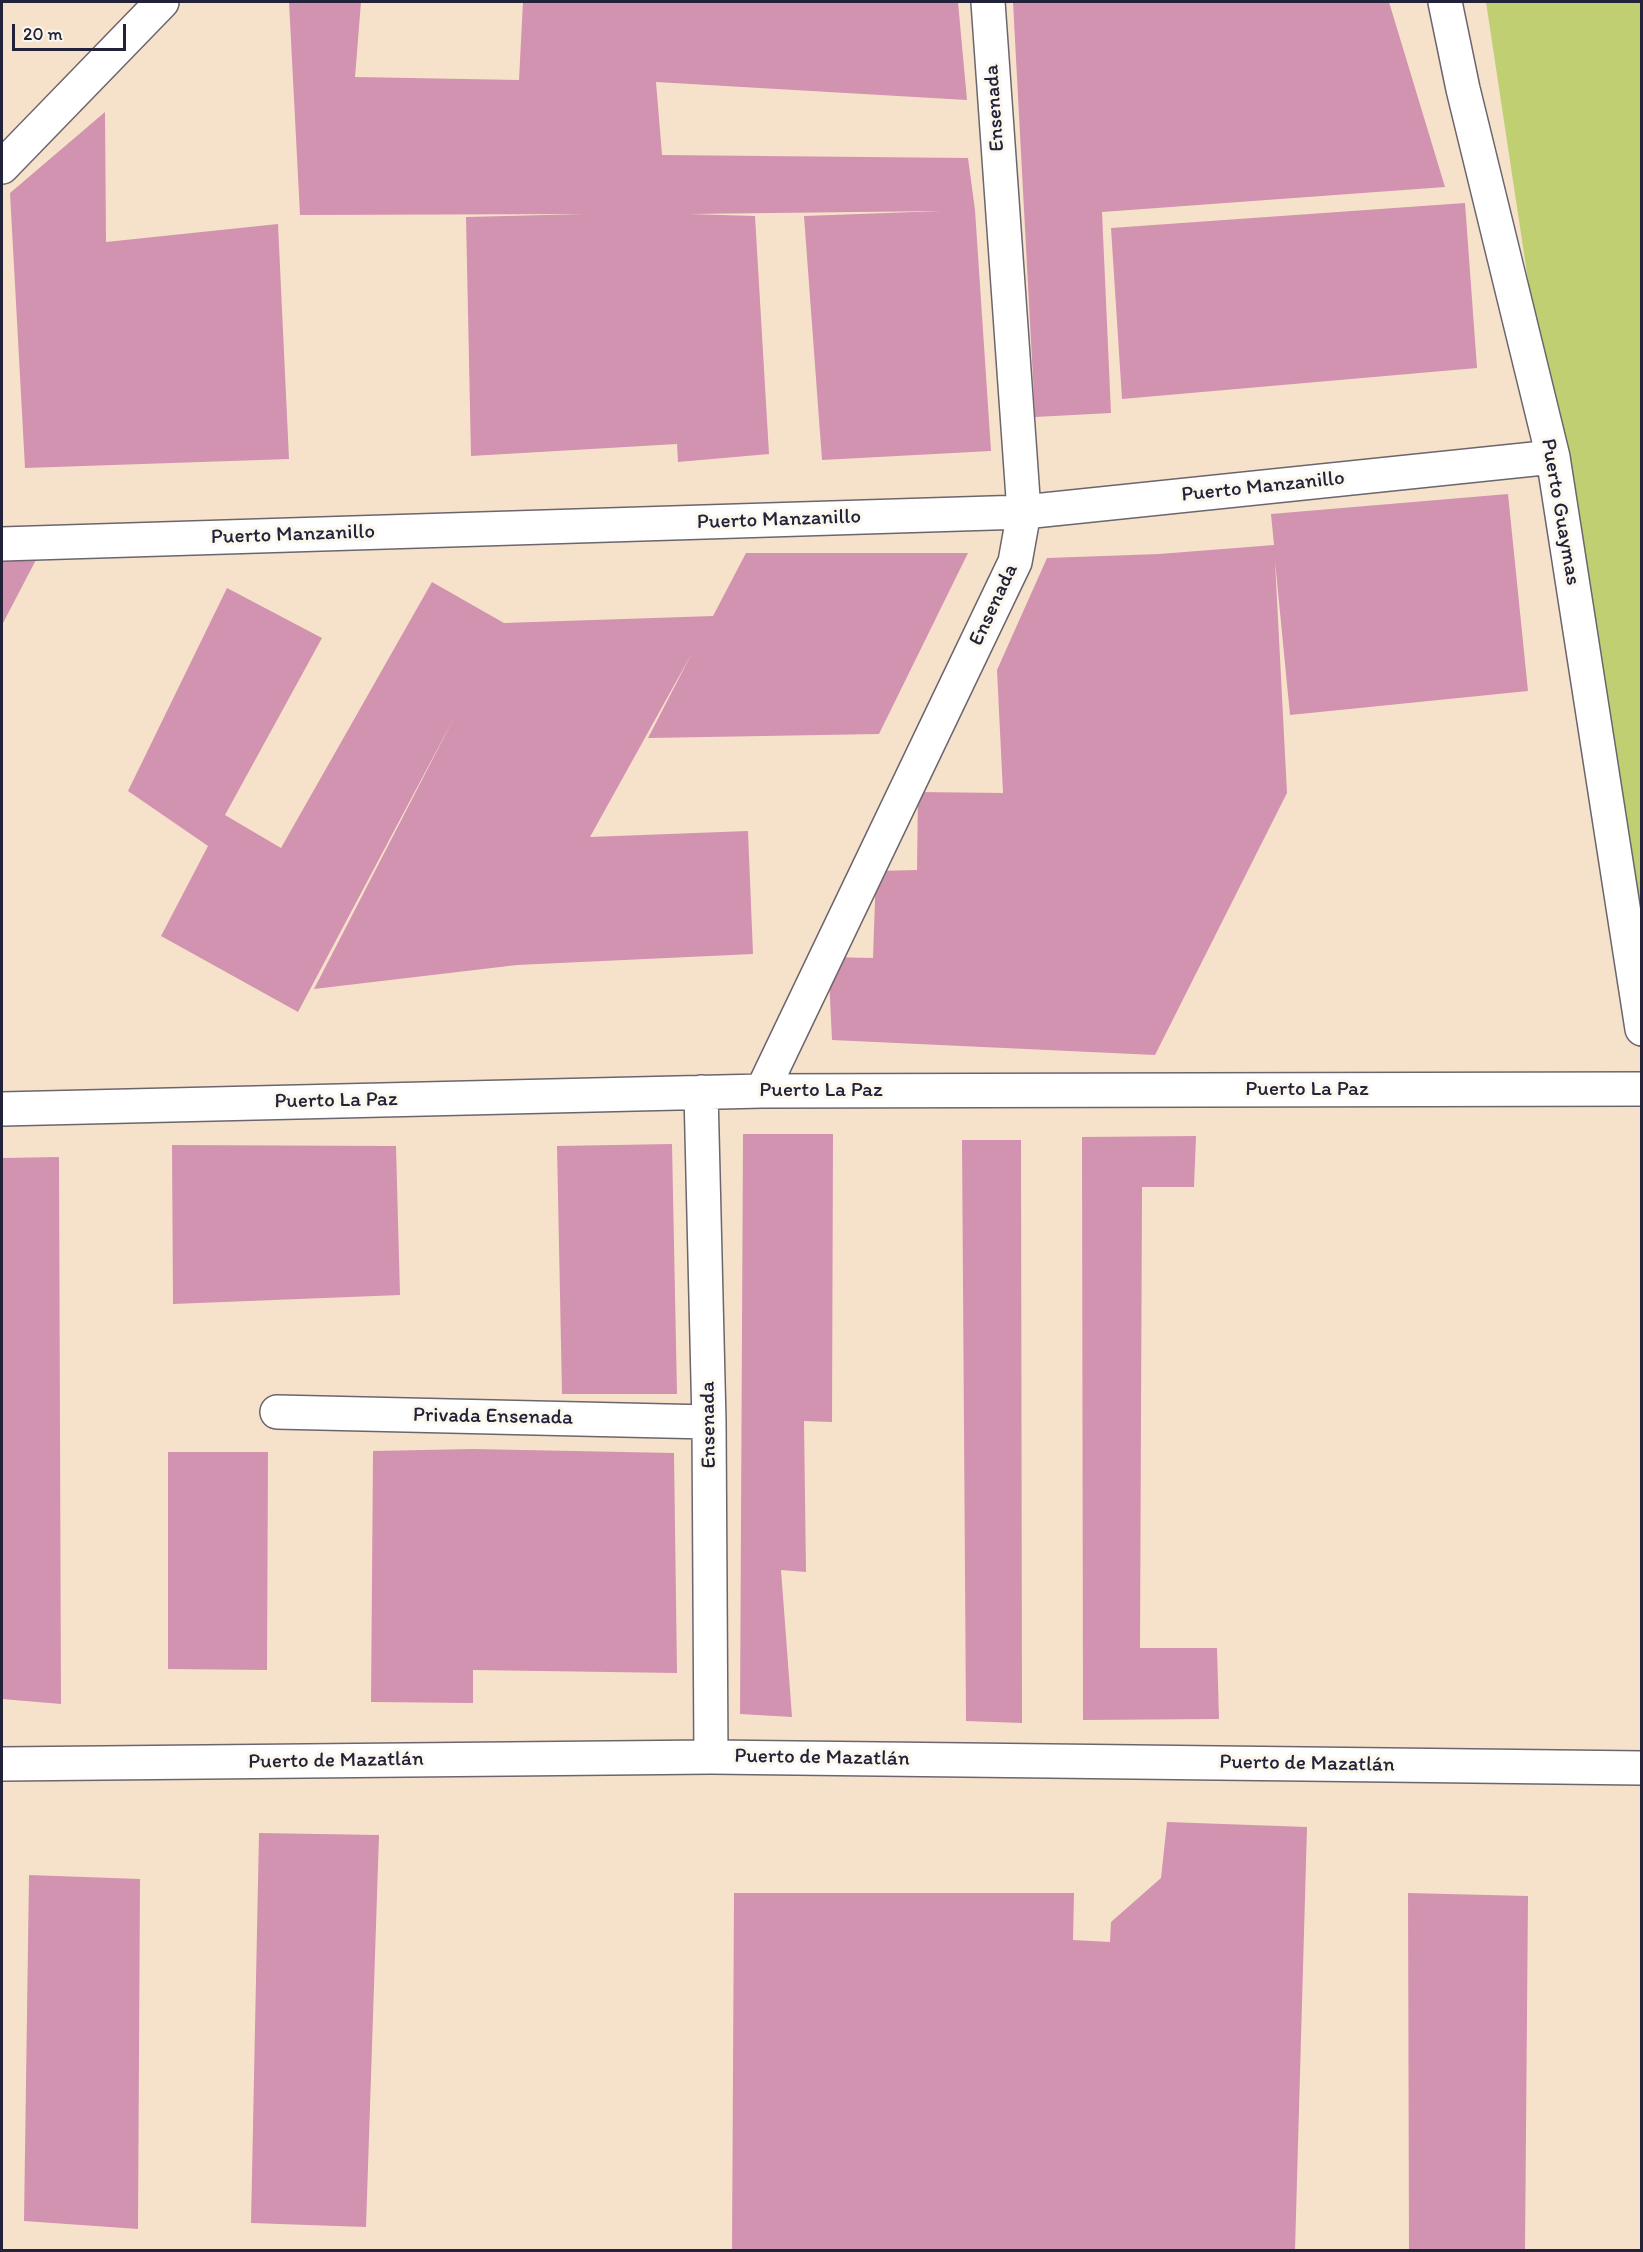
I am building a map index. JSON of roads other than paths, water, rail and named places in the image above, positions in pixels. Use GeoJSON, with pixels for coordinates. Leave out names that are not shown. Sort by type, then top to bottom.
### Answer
{"type":"FeatureCollection","features":[{"type":"Feature","properties":{"kind":"street"},"geometry":{"type":"LineString","coordinates":[[2,167],[162,2]]}},
{"type":"Feature","properties":{"kind":"street","name":"Ensenada"},"geometry":{"type":"LineString","coordinates":[[762,1090],[1015,562],[1024,513],[988,2]]}},
{"type":"Feature","properties":{"kind":"street","name":"Puerto Guaymas"},"geometry":{"type":"LineString","coordinates":[[1445,2],[1463,89],[1553,457],[1641,1029]]}},
{"type":"Feature","properties":{"kind":"street","name":"Puerto Manzanillo"},"geometry":{"type":"LineString","coordinates":[[2,543],[1024,513],[1553,457]]}},
{"type":"Feature","properties":{"kind":"street","name":"Puerto La Paz"},"geometry":{"type":"LineString","coordinates":[[2,1109],[762,1090],[1641,1089]]}},
{"type":"Feature","properties":{"kind":"street","name":"Ensenada"},"geometry":{"type":"LineString","coordinates":[[701,1092],[709,1422],[711,1757]]}},
{"type":"Feature","properties":{"kind":"street","name":"Privada Ensenada"},"geometry":{"type":"LineString","coordinates":[[277,1412],[709,1422]]}},
{"type":"Feature","properties":{"kind":"street","name":"Puerto de Mazatlán"},"geometry":{"type":"LineString","coordinates":[[2,1764],[711,1757],[1641,1767]]}}]}
